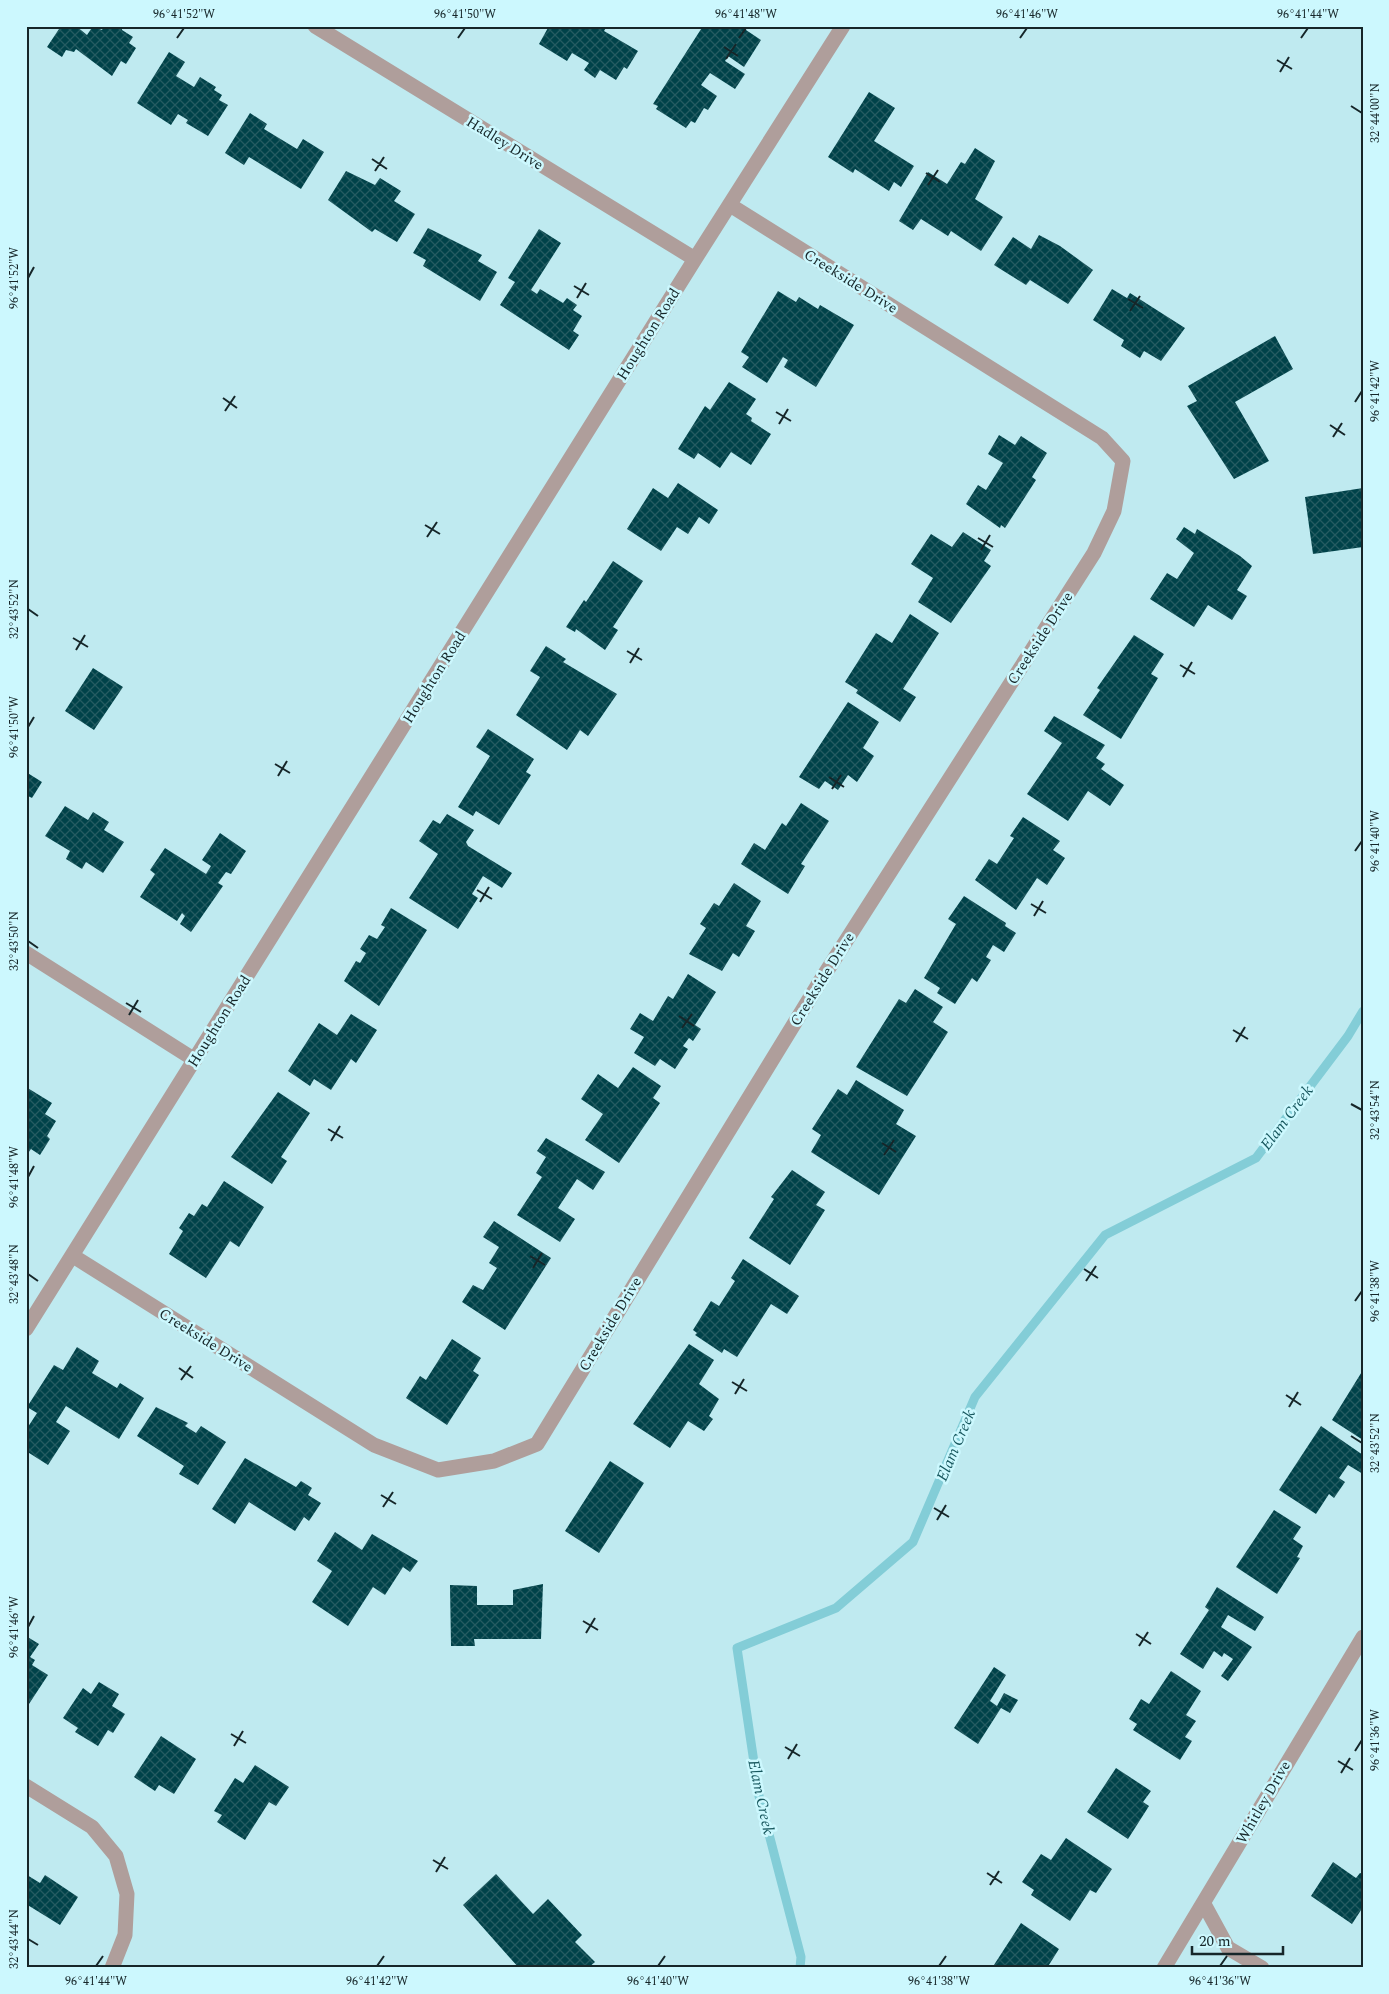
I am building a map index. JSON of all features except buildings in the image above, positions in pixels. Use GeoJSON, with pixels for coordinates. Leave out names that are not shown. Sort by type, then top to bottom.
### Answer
{"type":"FeatureCollection","features":[{"type":"Feature","properties":{"kind":"street","name":"Hadley Drive"},"geometry":{"type":"LineString","coordinates":[[315,26],[695,259]]}},
{"type":"Feature","properties":{"kind":"street","name":"Houghton Road"},"geometry":{"type":"LineString","coordinates":[[26,1329],[695,259],[843,26]]}},
{"type":"Feature","properties":{"kind":"street","name":"Creekside Drive"},"geometry":{"type":"LineString","coordinates":[[73,1256],[374,1446],[438,1470],[494,1461],[537,1444],[821,980],[1094,553],[1114,511],[1123,461],[1102,438],[730,206]]}},
{"type":"Feature","properties":{"kind":"street"},"geometry":{"type":"LineString","coordinates":[[26,954],[195,1060]]}},
{"type":"Feature","properties":{"kind":"street","name":"Whitley Drive"},"geometry":{"type":"LineString","coordinates":[[1164,1968],[1204,1904],[1322,1702],[1363,1637]]}},
{"type":"Feature","properties":{"kind":"street"},"geometry":{"type":"LineString","coordinates":[[26,1786],[92,1828],[116,1856],[128,1894],[125,1935],[112,1968]]}},
{"type":"Feature","properties":{"kind":"street"},"geometry":{"type":"LineString","coordinates":[[1204,1904],[1228,1948],[1262,1968]]}},
{"type":"Feature","properties":{"kind":"waterway","name":"Elam Creek"},"geometry":{"type":"LineString","coordinates":[[800,1968],[801,1957],[759,1796],[737,1648],[836,1608],[913,1542],[975,1397],[1105,1235],[1256,1158],[1348,1036],[1363,1011]]}}]}
